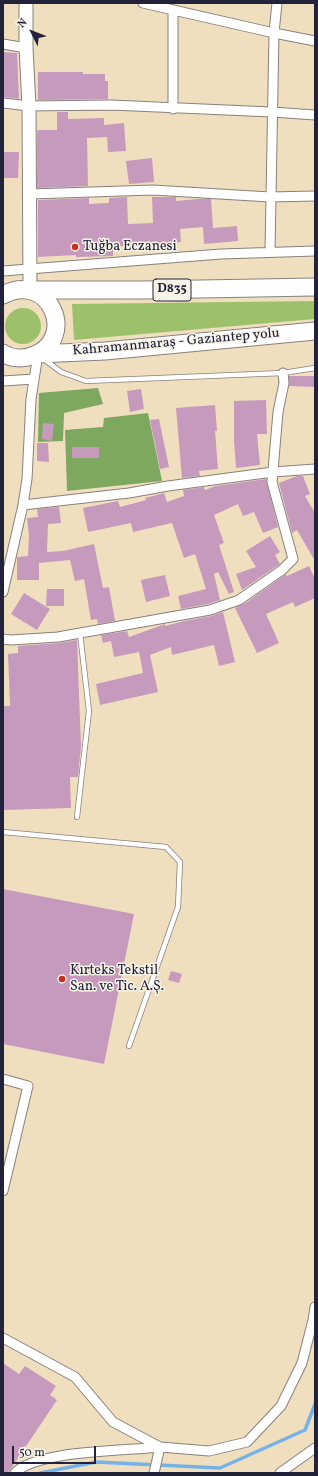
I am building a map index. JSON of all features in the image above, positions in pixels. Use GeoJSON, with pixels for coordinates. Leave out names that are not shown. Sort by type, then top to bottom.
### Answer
{"type":"FeatureCollection","features":[{"type":"Feature","properties":{"kind":"highway","name":"D835"},"geometry":{"type":"LineString","coordinates":[[30,290],[315,287]]}},
{"type":"Feature","properties":{"kind":"highway"},"geometry":{"type":"LineString","coordinates":[[5,293],[20,289],[30,290],[46,299],[52,306],[56,320],[55,333],[51,342],[38,354]]}},
{"type":"Feature","properties":{"kind":"highway","name":"Kahramanmaraş - Gaziantep yolu"},"geometry":{"type":"LineString","coordinates":[[7,356],[27,358],[38,354],[105,351],[315,331]]}},
{"type":"Feature","properties":{"kind":"street"},"geometry":{"type":"LineString","coordinates":[[26,3],[26,48],[29,106],[30,290]]}},
{"type":"Feature","properties":{"kind":"street"},"geometry":{"type":"LineString","coordinates":[[143,3],[315,41]]}},
{"type":"Feature","properties":{"kind":"street"},"geometry":{"type":"LineString","coordinates":[[270,252],[274,33],[277,3]]}},
{"type":"Feature","properties":{"kind":"street"},"geometry":{"type":"LineString","coordinates":[[173,10],[173,109]]}},
{"type":"Feature","properties":{"kind":"street"},"geometry":{"type":"LineString","coordinates":[[3,44],[26,48]]}},
{"type":"Feature","properties":{"kind":"street"},"geometry":{"type":"LineString","coordinates":[[3,103],[29,106],[111,106],[315,115]]}},
{"type":"Feature","properties":{"kind":"street"},"geometry":{"type":"LineString","coordinates":[[30,194],[153,190],[270,197],[315,196]]}},
{"type":"Feature","properties":{"kind":"street"},"geometry":{"type":"LineString","coordinates":[[3,271],[221,254],[315,251]]}},
{"type":"Feature","properties":{"kind":"street"},"geometry":{"type":"LineString","coordinates":[[3,592],[23,505],[27,479],[31,399],[38,354]]}},
{"type":"Feature","properties":{"kind":"street"},"geometry":{"type":"LineString","coordinates":[[3,639],[11,640],[58,637],[210,610],[239,600],[282,570],[293,559],[272,482],[278,412],[284,383],[283,373]]}},
{"type":"Feature","properties":{"kind":"street"},"geometry":{"type":"LineString","coordinates":[[3,381],[34,379]]}},
{"type":"Feature","properties":{"kind":"street"},"geometry":{"type":"LineString","coordinates":[[23,505],[129,493],[168,486],[273,472],[315,469]]}},
{"type":"Feature","properties":{"kind":"street"},"geometry":{"type":"LineString","coordinates":[[3,1079],[28,1086],[3,1191]]}},
{"type":"Feature","properties":{"kind":"street"},"geometry":{"type":"LineString","coordinates":[[15,1473],[19,1468],[49,1458],[98,1451],[138,1450],[160,1447],[209,1451],[247,1442],[280,1406],[287,1394],[302,1363],[315,1307]]}},
{"type":"Feature","properties":{"kind":"street"},"geometry":{"type":"LineString","coordinates":[[3,1338],[75,1377],[113,1422],[160,1447]]}},
{"type":"Feature","properties":{"kind":"street"},"geometry":{"type":"LineString","coordinates":[[154,1473],[160,1447]]}},
{"type":"Feature","properties":{"kind":"street"},"geometry":{"type":"LineString","coordinates":[[280,1473],[315,1448]]}},
{"type":"Feature","properties":{"kind":"lane"},"geometry":{"type":"LineString","coordinates":[[38,354],[61,372],[86,381],[283,373],[315,368]]}},
{"type":"Feature","properties":{"kind":"lane"},"geometry":{"type":"LineString","coordinates":[[76,817],[89,711],[80,633]]}},
{"type":"Feature","properties":{"kind":"lane"},"geometry":{"type":"LineString","coordinates":[[3,832],[166,846],[180,862],[178,907],[129,1046]]}},
{"type":"Feature","properties":{"kind":"green space"},"geometry":{"type":"Polygon","coordinates":[[[315,301],[315,319],[74,340],[72,304],[315,301]]]}},
{"type":"Feature","properties":{"kind":"green space"},"geometry":{"type":"Polygon","coordinates":[[[23,308],[36,313],[41,326],[36,339],[23,344],[10,339],[5,326],[10,313],[23,308]]]}},
{"type":"Feature","properties":{"kind":"green space"},"geometry":{"type":"Polygon","coordinates":[[[98,388],[103,404],[64,413],[63,441],[38,442],[39,393],[98,388]]]}},
{"type":"Feature","properties":{"kind":"green space"},"geometry":{"type":"Polygon","coordinates":[[[148,413],[162,481],[67,491],[65,430],[103,427],[104,418],[148,413]]]}},
{"type":"Feature","properties":{"kind":"building"},"geometry":{"type":"Polygon","coordinates":[[[3,52],[17,53],[19,99],[3,97],[3,52]]]}},
{"type":"Feature","properties":{"kind":"building"},"geometry":{"type":"Polygon","coordinates":[[[38,72],[83,72],[83,74],[105,74],[105,81],[108,81],[108,99],[38,100],[38,72]]]}},
{"type":"Feature","properties":{"kind":"building"},"geometry":{"type":"Polygon","coordinates":[[[57,112],[68,112],[68,119],[104,118],[104,125],[124,123],[126,151],[108,152],[107,137],[87,138],[88,186],[37,188],[37,130],[57,130],[57,112]]]}},
{"type":"Feature","properties":{"kind":"building"},"geometry":{"type":"Polygon","coordinates":[[[3,152],[19,152],[18,178],[3,178],[3,152]]]}},
{"type":"Feature","properties":{"kind":"building"},"geometry":{"type":"Polygon","coordinates":[[[152,158],[154,182],[129,184],[126,161],[152,158]]]}},
{"type":"Feature","properties":{"kind":"building"},"geometry":{"type":"Polygon","coordinates":[[[127,197],[128,224],[153,223],[152,197],[176,197],[176,201],[211,199],[213,228],[237,226],[238,241],[204,244],[203,227],[180,229],[181,242],[113,247],[113,256],[76,257],[76,255],[38,257],[38,200],[89,198],[89,204],[109,203],[109,198],[127,197]]]}},
{"type":"Feature","properties":{"kind":"building"},"geometry":{"type":"Polygon","coordinates":[[[289,376],[315,376],[315,387],[289,386],[289,376]]]}},
{"type":"Feature","properties":{"kind":"building"},"geometry":{"type":"Polygon","coordinates":[[[141,389],[144,409],[130,412],[127,391],[141,389]]]}},
{"type":"Feature","properties":{"kind":"building"},"geometry":{"type":"Polygon","coordinates":[[[266,400],[267,434],[257,434],[260,465],[236,468],[234,401],[266,400]]]}},
{"type":"Feature","properties":{"kind":"building"},"geometry":{"type":"Polygon","coordinates":[[[215,405],[217,431],[215,431],[218,469],[199,471],[200,476],[182,478],[176,408],[215,405]]]}},
{"type":"Feature","properties":{"kind":"building"},"geometry":{"type":"Polygon","coordinates":[[[159,419],[169,467],[160,469],[150,420],[159,419]]]}},
{"type":"Feature","properties":{"kind":"building"},"geometry":{"type":"Polygon","coordinates":[[[43,423],[54,424],[52,441],[42,439],[43,423]]]}},
{"type":"Feature","properties":{"kind":"building"},"geometry":{"type":"Polygon","coordinates":[[[37,443],[48,443],[49,462],[37,461],[37,443]]]}},
{"type":"Feature","properties":{"kind":"building"},"geometry":{"type":"Polygon","coordinates":[[[72,447],[99,447],[99,458],[72,458],[72,447]]]}},
{"type":"Feature","properties":{"kind":"building"},"geometry":{"type":"Polygon","coordinates":[[[297,476],[303,476],[310,494],[305,496],[315,513],[315,561],[297,530],[292,533],[279,483],[297,476]]]}},
{"type":"Feature","properties":{"kind":"building"},"geometry":{"type":"Polygon","coordinates":[[[266,479],[278,527],[263,533],[254,512],[243,516],[238,504],[214,515],[224,543],[219,545],[234,592],[229,594],[218,572],[214,574],[220,600],[208,604],[181,609],[178,596],[206,589],[195,554],[184,558],[172,523],[133,532],[131,523],[88,532],[83,508],[118,501],[120,507],[146,500],[145,498],[164,493],[167,502],[184,496],[183,490],[204,487],[205,490],[216,486],[266,479]]]}},
{"type":"Feature","properties":{"kind":"building"},"geometry":{"type":"Polygon","coordinates":[[[59,507],[61,523],[48,524],[47,552],[63,551],[94,544],[103,588],[109,587],[115,621],[98,624],[97,619],[91,620],[84,579],[75,581],[70,560],[39,563],[39,580],[17,580],[17,557],[28,556],[29,535],[27,518],[38,517],[37,509],[59,507]]]}},
{"type":"Feature","properties":{"kind":"building"},"geometry":{"type":"Polygon","coordinates":[[[270,536],[280,552],[275,555],[280,564],[242,590],[236,574],[256,567],[246,551],[270,536]]]}},
{"type":"Feature","properties":{"kind":"building"},"geometry":{"type":"Polygon","coordinates":[[[309,566],[315,579],[315,598],[295,607],[293,602],[266,614],[279,643],[257,653],[235,608],[247,602],[286,574],[287,576],[309,566]]]}},
{"type":"Feature","properties":{"kind":"building"},"geometry":{"type":"Polygon","coordinates":[[[165,575],[170,596],[146,602],[141,580],[165,575]]]}},
{"type":"Feature","properties":{"kind":"building"},"geometry":{"type":"Polygon","coordinates":[[[47,589],[64,589],[64,606],[46,606],[47,589]]]}},
{"type":"Feature","properties":{"kind":"building"},"geometry":{"type":"Polygon","coordinates":[[[24,593],[50,609],[37,630],[11,614],[24,593]]]}},
{"type":"Feature","properties":{"kind":"building"},"geometry":{"type":"Polygon","coordinates":[[[223,612],[235,662],[219,666],[214,645],[172,655],[171,647],[150,655],[158,692],[100,705],[96,684],[143,673],[139,652],[114,657],[111,641],[103,643],[101,635],[127,631],[129,637],[165,624],[165,626],[223,612]]]}},
{"type":"Feature","properties":{"kind":"building"},"geometry":{"type":"Polygon","coordinates":[[[77,640],[81,746],[78,777],[70,777],[71,808],[3,810],[3,706],[10,706],[8,654],[18,653],[18,646],[77,640]]]}},
{"type":"Feature","properties":{"kind":"building","name":"Kırteks Tekstil San. ve Tic. A.Ş."},"geometry":{"type":"Polygon","coordinates":[[[3,889],[134,914],[104,1064],[3,1044],[3,889]]]}},
{"type":"Feature","properties":{"kind":"building"},"geometry":{"type":"Polygon","coordinates":[[[171,971],[182,974],[179,983],[168,980],[171,971]]]}},
{"type":"Feature","properties":{"kind":"building"},"geometry":{"type":"Polygon","coordinates":[[[3,1363],[19,1374],[25,1366],[56,1386],[50,1395],[57,1400],[8,1473],[3,1473],[3,1363]]]}},
{"type":"Feature","properties":{"kind":"waterway"},"geometry":{"type":"LineString","coordinates":[[40,1473],[96,1462],[220,1468],[305,1430],[315,1404]]}},
{"type":"Feature","properties":{"kind":"place","name":"Tuğba Eczanesi"},"geometry":{"type":"Point","coordinates":[75,247]}},
{"type":"Feature","properties":{"kind":"place","name":"Kırteks Tekstil San. ve Tic. A.Ş."},"geometry":{"type":"Point","coordinates":[62,979]}}]}
